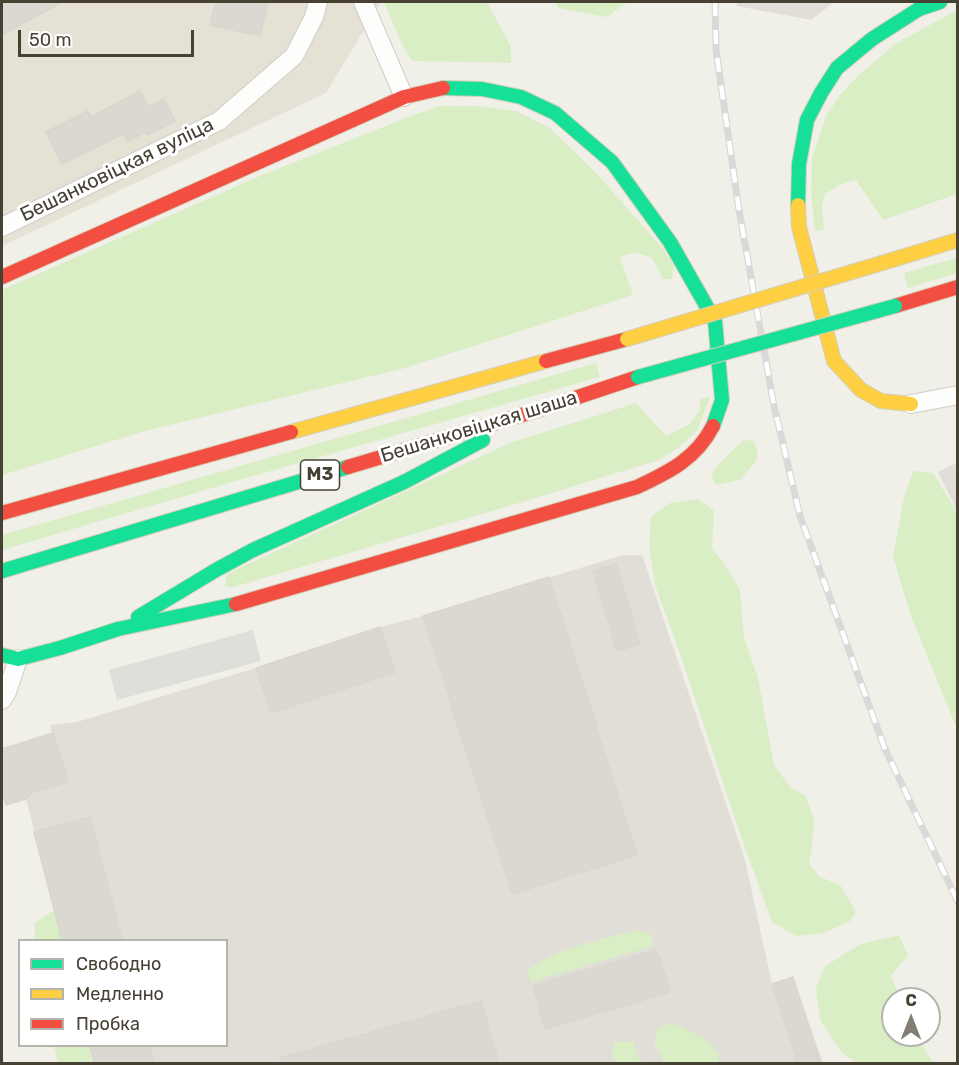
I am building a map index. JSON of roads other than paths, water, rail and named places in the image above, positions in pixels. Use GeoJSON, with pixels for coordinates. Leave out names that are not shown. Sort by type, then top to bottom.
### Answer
{"type":"FeatureCollection","features":[{"type":"Feature","properties":{"kind":"main road"},"geometry":{"type":"LineString","coordinates":[[911,404],[881,401],[861,390],[834,362],[799,226],[797,195],[799,164],[807,120],[837,68],[872,39],[919,9],[940,2]]}},
{"type":"Feature","properties":{"kind":"main road"},"geometry":{"type":"LineString","coordinates":[[2,277],[404,97],[440,88],[483,89],[521,97],[555,113],[612,162],[670,242],[715,321],[722,400],[714,426],[700,446],[675,469],[637,487],[231,605],[118,628],[60,648],[10,657]]}},
{"type":"Feature","properties":{"kind":"main road"},"geometry":{"type":"LineString","coordinates":[[4,512],[627,339],[957,240]]}},
{"type":"Feature","properties":{"kind":"main road","name":"Бешанковіцкая шаша"},"geometry":{"type":"LineString","coordinates":[[2,571],[542,409],[638,377],[957,287]]}},
{"type":"Feature","properties":{"kind":"main road"},"geometry":{"type":"LineString","coordinates":[[118,628],[253,550],[404,482],[542,409]]}},
{"type":"Feature","properties":{"kind":"main road"},"geometry":{"type":"LineString","coordinates":[[216,570],[214,593],[231,605]]}},
{"type":"Feature","properties":{"kind":"street","name":"Бешанковіцкая вуліца"},"geometry":{"type":"LineString","coordinates":[[2,227],[219,121],[294,56],[314,16],[318,2]]}},
{"type":"Feature","properties":{"kind":"street"},"geometry":{"type":"LineString","coordinates":[[363,2],[404,97]]}},
{"type":"Feature","properties":{"kind":"street"},"geometry":{"type":"LineString","coordinates":[[911,404],[957,395]]}},
{"type":"Feature","properties":{"kind":"street"},"geometry":{"type":"LineString","coordinates":[[2,700],[7,692],[10,657]]}},
{"type":"Feature","properties":{"kind":"railway"},"geometry":{"type":"LineString","coordinates":[[715,2],[716,50],[739,210],[774,406],[800,516],[885,749],[958,902]]}}]}
